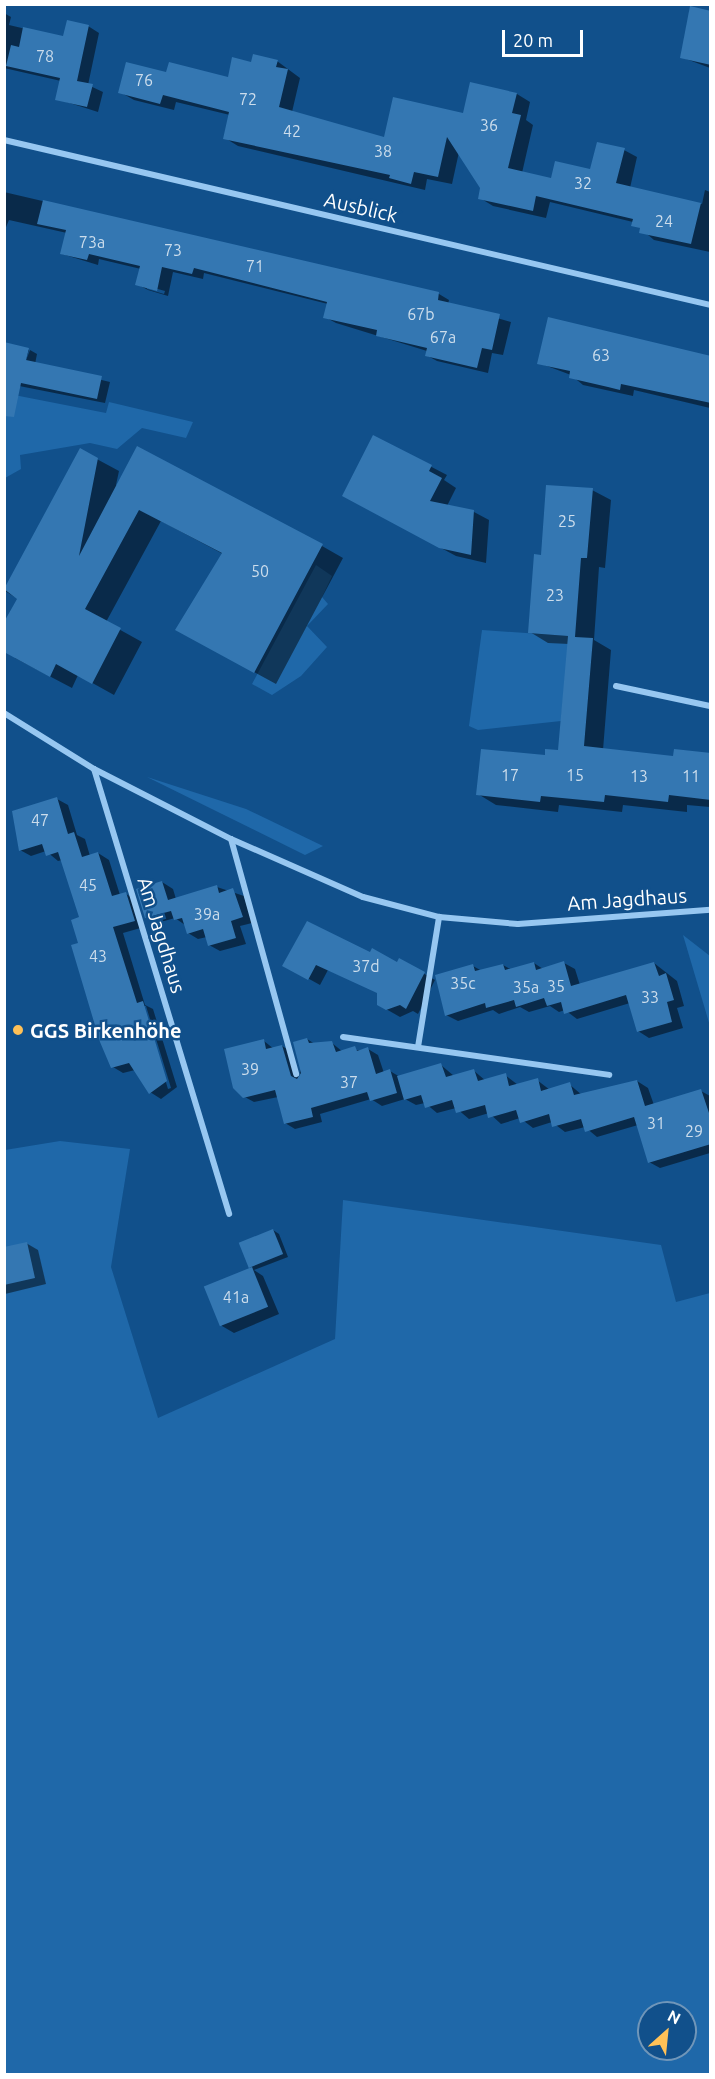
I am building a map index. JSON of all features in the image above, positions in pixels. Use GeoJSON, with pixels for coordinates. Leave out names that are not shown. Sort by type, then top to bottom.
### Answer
{"type":"FeatureCollection","features":[{"type":"Feature","properties":{"kind":"street","name":"Ausblick"},"geometry":{"type":"LineString","coordinates":[[4,140],[711,305]]}},
{"type":"Feature","properties":{"kind":"street"},"geometry":{"type":"LineString","coordinates":[[616,686],[711,706]]}},
{"type":"Feature","properties":{"kind":"street","name":"Am Jagdhaus"},"geometry":{"type":"LineString","coordinates":[[4,713],[94,769],[231,839],[363,897],[439,917],[518,924],[711,910]]}},
{"type":"Feature","properties":{"kind":"street","name":"Am Jagdhaus"},"geometry":{"type":"LineString","coordinates":[[94,769],[229,1214]]}},
{"type":"Feature","properties":{"kind":"street"},"geometry":{"type":"LineString","coordinates":[[231,839],[296,1074]]}},
{"type":"Feature","properties":{"kind":"street"},"geometry":{"type":"LineString","coordinates":[[418,1047],[439,917]]}},
{"type":"Feature","properties":{"kind":"street"},"geometry":{"type":"LineString","coordinates":[[343,1037],[609,1075]]}},
{"type":"Feature","properties":{"kind":"shaded area"},"geometry":{"type":"Polygon","coordinates":[[[4,393],[106,413],[109,402],[193,422],[186,438],[142,428],[117,449],[90,443],[20,455],[21,469],[5,478],[4,393]]]}},
{"type":"Feature","properties":{"kind":"shaded area"},"geometry":{"type":"Polygon","coordinates":[[[316,565],[332,576],[322,597],[328,604],[307,626],[327,647],[301,676],[272,695],[252,684],[316,565]]]}},
{"type":"Feature","properties":{"kind":"shaded area"},"geometry":{"type":"Polygon","coordinates":[[[482,630],[569,636],[561,721],[478,730],[469,726],[482,630]]]}},
{"type":"Feature","properties":{"kind":"shaded area"},"geometry":{"type":"Polygon","coordinates":[[[147,777],[246,809],[323,846],[305,855],[147,777]]]}},
{"type":"Feature","properties":{"kind":"shaded area"},"geometry":{"type":"Polygon","coordinates":[[[683,935],[710,956],[710,1026],[683,935]]]}},
{"type":"Feature","properties":{"kind":"shaded area"},"geometry":{"type":"Polygon","coordinates":[[[60,1141],[130,1149],[111,1267],[158,1418],[335,1339],[343,1200],[661,1245],[676,1302],[710,1293],[710,2074],[5,2074],[5,1150],[60,1141]]]}},
{"type":"Feature","properties":{"kind":"building"},"geometry":{"type":"Polygon","coordinates":[[[690,6],[711,11],[711,65],[680,58],[690,6]]]}},
{"type":"Feature","properties":{"kind":"building"},"geometry":{"type":"Polygon","coordinates":[[[67,20],[89,25],[77,81],[93,84],[87,107],[55,100],[60,78],[6,66],[11,45],[19,47],[23,27],[63,36],[67,20]]]}},
{"type":"Feature","properties":{"kind":"building"},"geometry":{"type":"Polygon","coordinates":[[[253,54],[278,60],[276,67],[288,69],[279,107],[384,137],[393,97],[463,113],[470,82],[517,93],[512,113],[521,115],[508,168],[551,178],[555,161],[590,169],[597,142],[625,148],[616,183],[701,203],[691,244],[639,233],[640,228],[631,226],[633,219],[536,196],[533,211],[478,199],[480,188],[447,137],[438,177],[414,172],[411,184],[389,178],[390,175],[223,139],[229,112],[163,95],[160,104],[118,93],[126,62],[166,72],[169,62],[228,77],[232,57],[251,62],[253,54]]]}},
{"type":"Feature","properties":{"kind":"building"},"geometry":{"type":"Polygon","coordinates":[[[43,200],[439,292],[438,300],[500,314],[492,350],[482,348],[477,368],[425,356],[427,348],[376,336],[377,330],[323,318],[327,302],[194,268],[192,274],[162,267],[157,291],[135,285],[140,266],[89,254],[87,260],[60,254],[66,230],[37,224],[43,200]]]}},
{"type":"Feature","properties":{"kind":"building"},"geometry":{"type":"Polygon","coordinates":[[[548,317],[711,356],[711,403],[621,384],[620,390],[569,378],[570,371],[537,364],[548,317]]]}},
{"type":"Feature","properties":{"kind":"building"},"geometry":{"type":"Polygon","coordinates":[[[4,342],[29,348],[26,360],[102,376],[97,399],[21,383],[14,417],[4,416],[4,342]]]}},
{"type":"Feature","properties":{"kind":"building"},"geometry":{"type":"Polygon","coordinates":[[[373,435],[432,465],[429,471],[442,478],[430,501],[474,510],[471,555],[439,548],[342,496],[373,435]]]}},
{"type":"Feature","properties":{"kind":"building"},"geometry":{"type":"Polygon","coordinates":[[[137,446],[323,544],[254,673],[175,630],[222,553],[139,510],[85,609],[121,628],[92,684],[56,664],[50,677],[4,652],[4,622],[17,599],[4,589],[80,448],[98,458],[79,556],[137,446]]]}},
{"type":"Feature","properties":{"kind":"building"},"geometry":{"type":"Polygon","coordinates":[[[546,485],[593,488],[587,558],[581,558],[575,637],[593,638],[584,746],[673,756],[674,749],[711,753],[711,800],[669,795],[668,802],[605,795],[604,802],[541,796],[540,802],[476,795],[481,749],[545,755],[545,749],[558,750],[568,636],[528,633],[534,554],[541,555],[546,485]]]}},
{"type":"Feature","properties":{"kind":"building"},"geometry":{"type":"Polygon","coordinates":[[[57,797],[68,834],[74,832],[82,857],[98,852],[112,896],[126,892],[135,921],[113,927],[137,1003],[143,1001],[167,1081],[149,1094],[129,1063],[111,1068],[100,1042],[71,945],[78,943],[71,920],[79,917],[58,852],[46,856],[42,844],[19,851],[12,811],[57,797]]]}},
{"type":"Feature","properties":{"kind":"building"},"geometry":{"type":"Polygon","coordinates":[[[162,881],[168,900],[217,885],[219,893],[233,888],[243,917],[231,921],[236,938],[208,946],[203,929],[187,934],[182,918],[174,920],[171,911],[145,918],[136,889],[162,881]]]}},
{"type":"Feature","properties":{"kind":"building"},"geometry":{"type":"Polygon","coordinates":[[[307,921],[370,952],[372,948],[397,962],[399,958],[425,972],[406,1009],[400,1005],[386,1010],[377,1005],[377,993],[316,965],[308,980],[282,966],[307,921]]]}},
{"type":"Feature","properties":{"kind":"building"},"geometry":{"type":"Polygon","coordinates":[[[564,961],[571,986],[654,962],[659,976],[666,973],[674,1000],[667,1002],[672,1022],[637,1032],[626,995],[564,1014],[561,1002],[547,1006],[544,998],[516,1007],[514,1000],[486,1008],[485,1003],[445,1016],[435,975],[473,964],[475,971],[503,964],[505,970],[534,962],[536,970],[564,961]]]}},
{"type":"Feature","properties":{"kind":"building"},"geometry":{"type":"Polygon","coordinates":[[[307,1038],[309,1043],[332,1041],[336,1052],[355,1046],[357,1051],[368,1047],[376,1074],[390,1069],[397,1093],[370,1101],[367,1092],[311,1108],[313,1117],[284,1124],[275,1090],[243,1098],[233,1088],[224,1049],[264,1039],[266,1049],[282,1045],[291,1076],[297,1079],[301,1073],[293,1042],[307,1038]]]}},
{"type":"Feature","properties":{"kind":"building"},"geometry":{"type":"Polygon","coordinates":[[[441,1063],[446,1077],[474,1069],[478,1081],[506,1073],[509,1086],[538,1078],[541,1091],[570,1082],[574,1095],[637,1080],[645,1106],[701,1089],[711,1119],[711,1144],[648,1163],[634,1117],[585,1132],[581,1119],[552,1127],[549,1114],[520,1123],[516,1110],[488,1118],[485,1105],[456,1113],[452,1100],[425,1108],[421,1095],[404,1100],[397,1076],[441,1063]]]}},
{"type":"Feature","properties":{"kind":"building"},"geometry":{"type":"Polygon","coordinates":[[[273,1229],[283,1254],[249,1268],[239,1243],[273,1229]]]}},
{"type":"Feature","properties":{"kind":"building"},"geometry":{"type":"Polygon","coordinates":[[[27,1242],[35,1278],[4,1285],[4,1247],[27,1242]]]}},
{"type":"Feature","properties":{"kind":"building"},"geometry":{"type":"Polygon","coordinates":[[[252,1267],[268,1307],[220,1326],[204,1286],[252,1267]]]}},
{"type":"Feature","properties":{"kind":"place","name":"GGS Birkenhöhe"},"geometry":{"type":"Point","coordinates":[18,1030]}}]}
